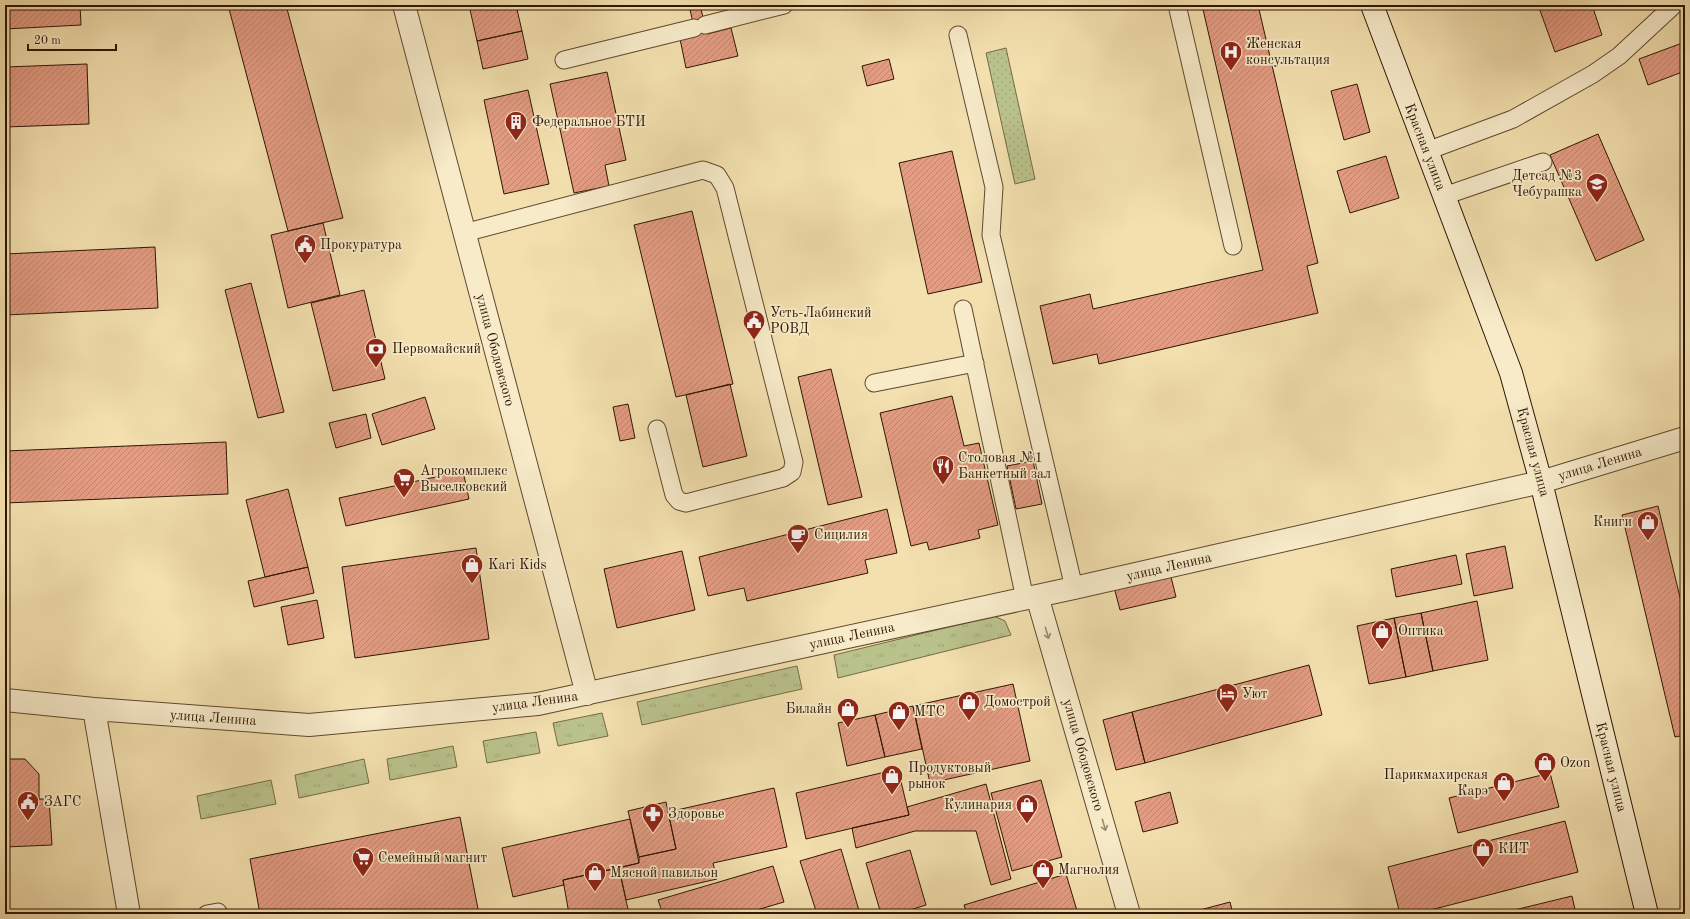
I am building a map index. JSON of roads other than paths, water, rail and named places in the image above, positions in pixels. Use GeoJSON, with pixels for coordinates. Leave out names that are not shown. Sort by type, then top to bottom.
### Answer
{"type":"FeatureCollection","features":[{"type":"Feature","properties":{"kind":"street","name":"улица Ободовского"},"geometry":{"type":"LineString","coordinates":[[404,5],[587,694]]}},
{"type":"Feature","properties":{"kind":"street","name":"Красная улица"},"geometry":{"type":"LineString","coordinates":[[1372,5],[1511,373],[1541,482],[1647,914]]}},
{"type":"Feature","properties":{"kind":"street","name":"улица Ленина"},"geometry":{"type":"LineString","coordinates":[[5,700],[94,709],[309,725],[538,704],[1074,588],[1541,482],[1685,438]]}},
{"type":"Feature","properties":{"kind":"street","name":"улица Ободовского"},"geometry":{"type":"LineString","coordinates":[[1031,597],[1129,914]]}},
{"type":"Feature","properties":{"kind":"street"},"geometry":{"type":"LineString","coordinates":[[94,709],[129,914]]}},
{"type":"Feature","properties":{"kind":"lane"},"geometry":{"type":"LineString","coordinates":[[564,60],[784,5]]}},
{"type":"Feature","properties":{"kind":"lane"},"geometry":{"type":"LineString","coordinates":[[1176,5],[1233,246]]}},
{"type":"Feature","properties":{"kind":"lane"},"geometry":{"type":"LineString","coordinates":[[1427,151],[1513,120],[1593,74],[1619,56],[1669,7]]}},
{"type":"Feature","properties":{"kind":"lane"},"geometry":{"type":"LineString","coordinates":[[958,35],[994,187],[991,235],[1074,588]]}},
{"type":"Feature","properties":{"kind":"lane"},"geometry":{"type":"LineString","coordinates":[[1444,196],[1544,162]]}},
{"type":"Feature","properties":{"kind":"lane"},"geometry":{"type":"LineString","coordinates":[[464,233],[703,170],[718,174],[725,188],[794,462],[792,472],[783,478],[776,480],[686,503],[679,501],[674,495],[657,429]]}},
{"type":"Feature","properties":{"kind":"lane"},"geometry":{"type":"LineString","coordinates":[[963,309],[1031,597]]}},
{"type":"Feature","properties":{"kind":"lane"},"geometry":{"type":"LineString","coordinates":[[874,383],[975,363]]}},
{"type":"Feature","properties":{"kind":"lane"},"geometry":{"type":"LineString","coordinates":[[207,914],[218,912],[218,914]]}},
{"type":"Feature","properties":{"kind":"place","name":"Женская консультация"},"geometry":{"type":"Point","coordinates":[1231,72]}},
{"type":"Feature","properties":{"kind":"place","name":"Федеральное БТИ"},"geometry":{"type":"Point","coordinates":[516,142]}},
{"type":"Feature","properties":{"kind":"place","name":"Детсад №3 Чебурашка"},"geometry":{"type":"Point","coordinates":[1597,204]}},
{"type":"Feature","properties":{"kind":"place","name":"Прокуратура"},"geometry":{"type":"Point","coordinates":[305,264]}},
{"type":"Feature","properties":{"kind":"place","name":"Усть-Лабинский РОВД"},"geometry":{"type":"Point","coordinates":[754,340]}},
{"type":"Feature","properties":{"kind":"place","name":"Первомайский"},"geometry":{"type":"Point","coordinates":[376,368]}},
{"type":"Feature","properties":{"kind":"place","name":"Столовая №1 Банкетный зал"},"geometry":{"type":"Point","coordinates":[943,486]}},
{"type":"Feature","properties":{"kind":"place","name":"Агрокомплекс Выселковский"},"geometry":{"type":"Point","coordinates":[404,498]}},
{"type":"Feature","properties":{"kind":"place","name":"Книги"},"geometry":{"type":"Point","coordinates":[1648,542]}},
{"type":"Feature","properties":{"kind":"place","name":"Сицилия"},"geometry":{"type":"Point","coordinates":[798,554]}},
{"type":"Feature","properties":{"kind":"place","name":"Kari Kids"},"geometry":{"type":"Point","coordinates":[472,584]}},
{"type":"Feature","properties":{"kind":"place","name":"Оптика"},"geometry":{"type":"Point","coordinates":[1382,650]}},
{"type":"Feature","properties":{"kind":"place","name":"Уют"},"geometry":{"type":"Point","coordinates":[1227,714]}},
{"type":"Feature","properties":{"kind":"place","name":"Домострой"},"geometry":{"type":"Point","coordinates":[969,722]}},
{"type":"Feature","properties":{"kind":"place","name":"Билайн"},"geometry":{"type":"Point","coordinates":[848,728]}},
{"type":"Feature","properties":{"kind":"place","name":"МТС"},"geometry":{"type":"Point","coordinates":[899,732]}},
{"type":"Feature","properties":{"kind":"place","name":"Ozon"},"geometry":{"type":"Point","coordinates":[1545,782]}},
{"type":"Feature","properties":{"kind":"place","name":"Продуктовый рынок"},"geometry":{"type":"Point","coordinates":[892,796]}},
{"type":"Feature","properties":{"kind":"place","name":"Парикмахирская Карэ"},"geometry":{"type":"Point","coordinates":[1504,802]}},
{"type":"Feature","properties":{"kind":"place","name":"ЗАГС"},"geometry":{"type":"Point","coordinates":[28,822]}},
{"type":"Feature","properties":{"kind":"place","name":"Кулинария"},"geometry":{"type":"Point","coordinates":[1027,824]}},
{"type":"Feature","properties":{"kind":"place","name":"Здоровье"},"geometry":{"type":"Point","coordinates":[653,834]}},
{"type":"Feature","properties":{"kind":"place","name":"КИТ"},"geometry":{"type":"Point","coordinates":[1483,868]}},
{"type":"Feature","properties":{"kind":"place","name":"Семейный магнит"},"geometry":{"type":"Point","coordinates":[363,878]}},
{"type":"Feature","properties":{"kind":"place","name":"Магнолия"},"geometry":{"type":"Point","coordinates":[1043,890]}},
{"type":"Feature","properties":{"kind":"place","name":"Мясной павильон"},"geometry":{"type":"Point","coordinates":[595,892]}}]}
